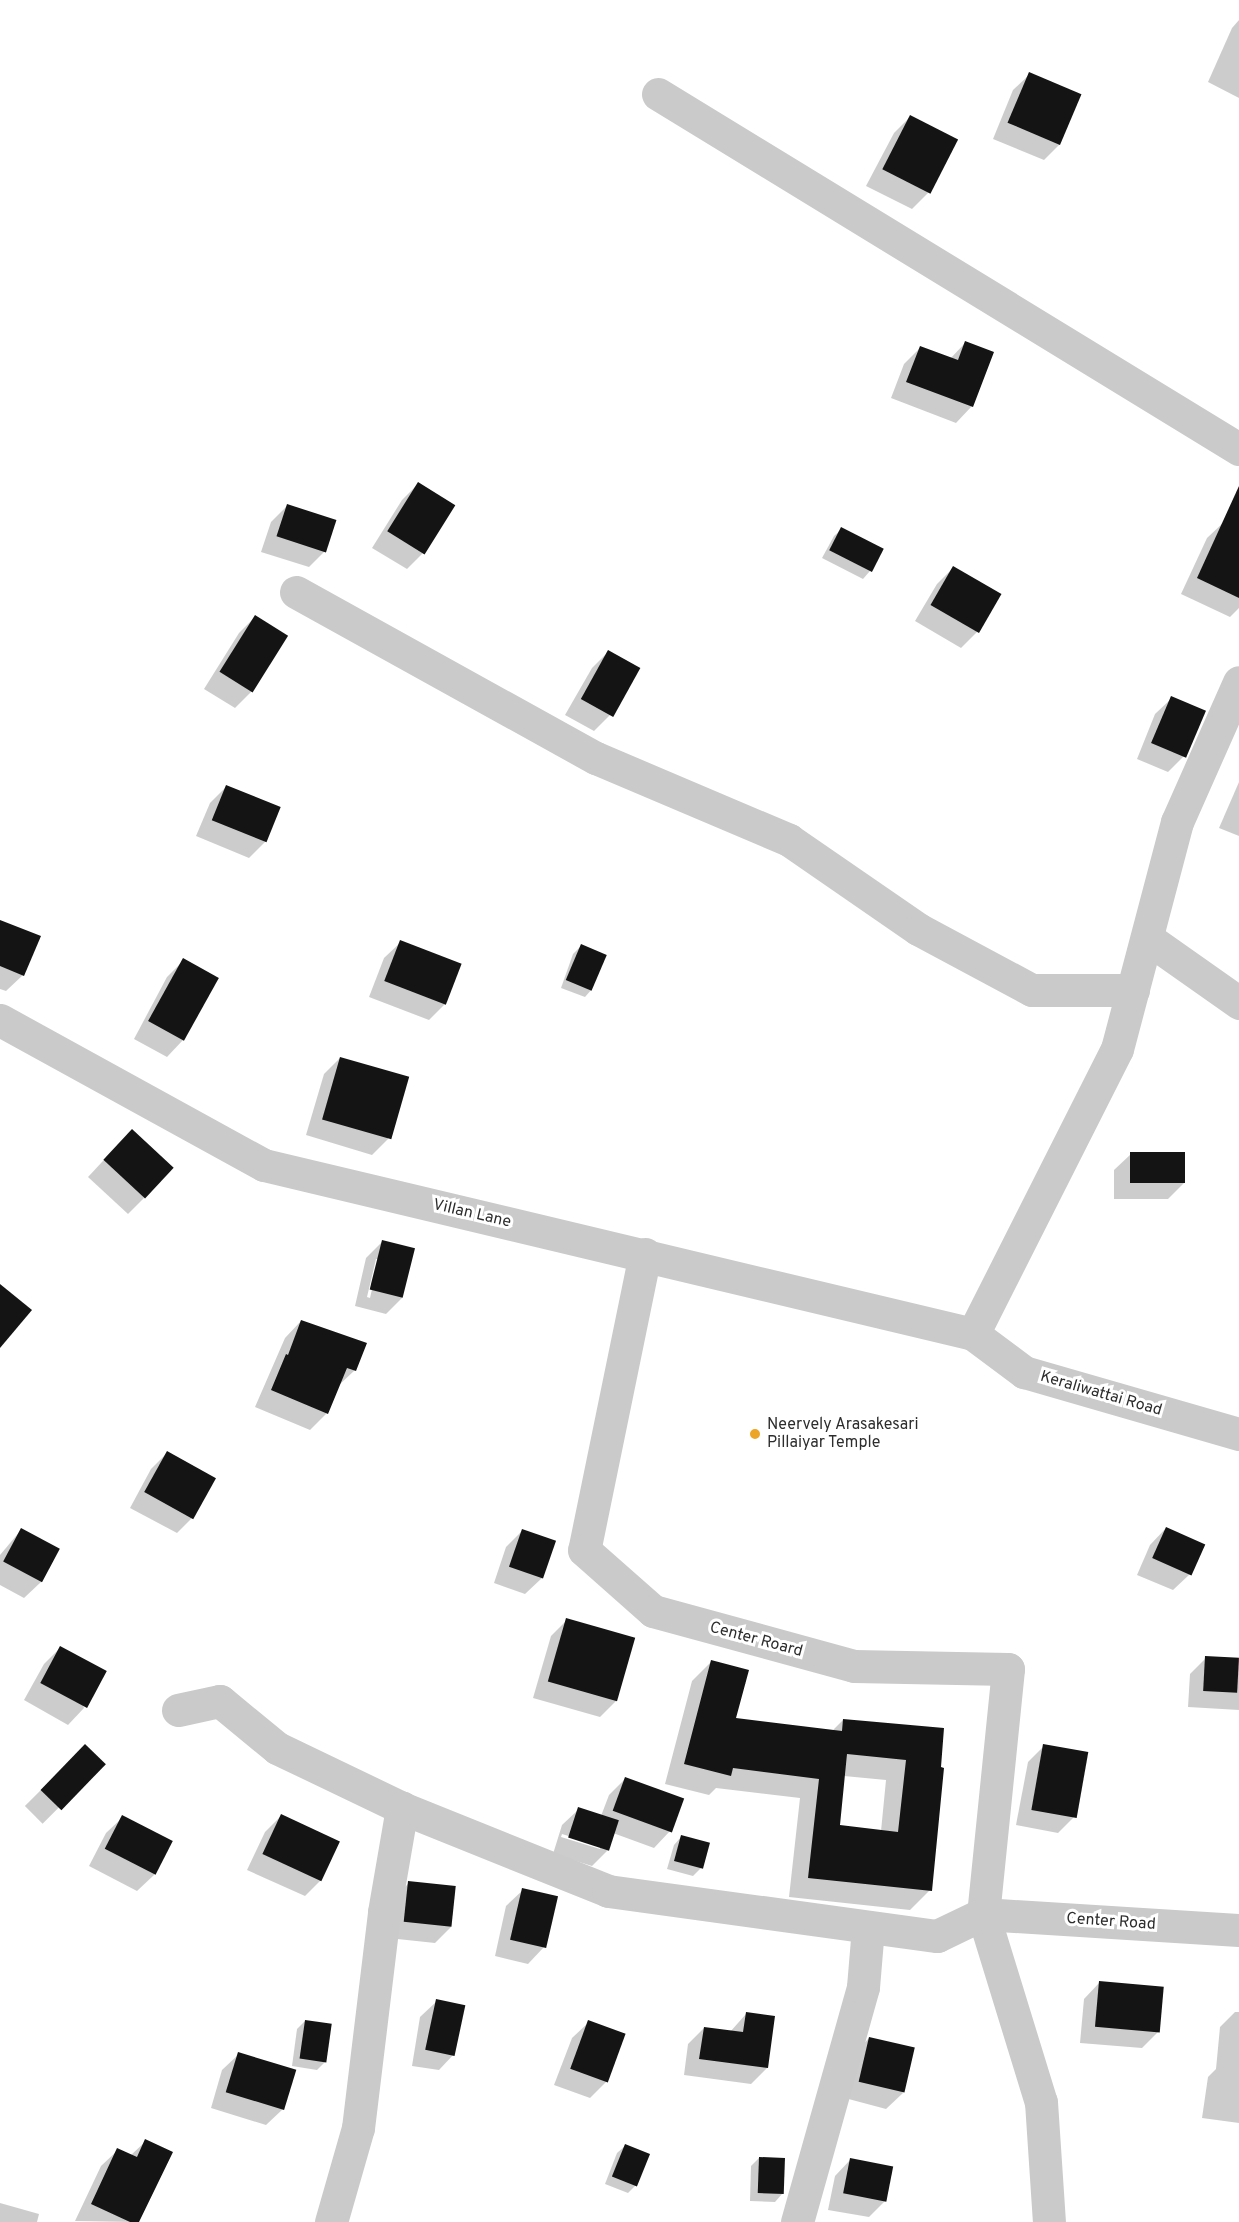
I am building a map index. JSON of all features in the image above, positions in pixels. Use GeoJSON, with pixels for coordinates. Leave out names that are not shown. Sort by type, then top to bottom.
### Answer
{"type":"FeatureCollection","features":[{"type":"Feature","properties":{"kind":"street"},"geometry":{"type":"LineString","coordinates":[[657,94],[1239,449]]}},
{"type":"Feature","properties":{"kind":"street"},"geometry":{"type":"LineString","coordinates":[[296,592],[596,758],[789,840],[918,929],[1032,990],[1133,990]]}},
{"type":"Feature","properties":{"kind":"street"},"geometry":{"type":"LineString","coordinates":[[974,1334],[1117,1049],[1177,822],[1239,682]]}},
{"type":"Feature","properties":{"kind":"street"},"geometry":{"type":"LineString","coordinates":[[1147,938],[1239,1003]]}},
{"type":"Feature","properties":{"kind":"street","name":"Villan Lane"},"geometry":{"type":"LineString","coordinates":[[0,1020],[264,1165],[974,1334]]}},
{"type":"Feature","properties":{"kind":"street","name":"Center Roard"},"geometry":{"type":"LineString","coordinates":[[645,1254],[584,1550],[653,1611],[854,1666],[1008,1669],[983,1914]]}},
{"type":"Feature","properties":{"kind":"street","name":"Keraliwattai Road"},"geometry":{"type":"LineString","coordinates":[[974,1334],[1024,1372],[1239,1434]]}},
{"type":"Feature","properties":{"kind":"street"},"geometry":{"type":"LineString","coordinates":[[178,1710],[220,1701],[277,1748],[402,1808],[608,1891],[937,1936],[983,1914],[1041,2102],[1048,2222]]}},
{"type":"Feature","properties":{"kind":"street"},"geometry":{"type":"LineString","coordinates":[[331,2222],[358,2128],[384,1912],[402,1808]]}},
{"type":"Feature","properties":{"kind":"street","name":"Center Road"},"geometry":{"type":"LineString","coordinates":[[983,1914],[1239,1930]]}},
{"type":"Feature","properties":{"kind":"street"},"geometry":{"type":"LineString","coordinates":[[797,2222],[863,1987],[868,1927]]}},
{"type":"Feature","properties":{"kind":"building"},"geometry":{"type":"Polygon","coordinates":[[[1029,72],[1081,94],[1060,145],[1008,123],[1029,72]]]}},
{"type":"Feature","properties":{"kind":"building"},"geometry":{"type":"Polygon","coordinates":[[[910,115],[958,140],[930,194],[882,169],[910,115]]]}},
{"type":"Feature","properties":{"kind":"building"},"geometry":{"type":"Polygon","coordinates":[[[965,341],[994,352],[973,407],[906,382],[920,346],[958,360],[965,341]]]}},
{"type":"Feature","properties":{"kind":"building"},"geometry":{"type":"Polygon","coordinates":[[[418,482],[455,505],[425,555],[387,531],[418,482]]]}},
{"type":"Feature","properties":{"kind":"building"},"geometry":{"type":"Polygon","coordinates":[[[1239,486],[1239,598],[1197,578],[1239,486]]]}},
{"type":"Feature","properties":{"kind":"building"},"geometry":{"type":"Polygon","coordinates":[[[287,504],[336,520],[326,552],[276,536],[287,504]]]}},
{"type":"Feature","properties":{"kind":"building"},"geometry":{"type":"Polygon","coordinates":[[[841,527],[884,549],[872,572],[829,550],[841,527]]]}},
{"type":"Feature","properties":{"kind":"building"},"geometry":{"type":"Polygon","coordinates":[[[953,566],[1001,594],[979,633],[930,605],[953,566]]]}},
{"type":"Feature","properties":{"kind":"building"},"geometry":{"type":"Polygon","coordinates":[[[255,615],[288,636],[253,692],[219,672],[255,615]]]}},
{"type":"Feature","properties":{"kind":"building"},"geometry":{"type":"Polygon","coordinates":[[[608,650],[640,668],[613,717],[581,699],[608,650]]]}},
{"type":"Feature","properties":{"kind":"building"},"geometry":{"type":"Polygon","coordinates":[[[1171,696],[1206,711],[1186,758],[1151,743],[1171,696]]]}},
{"type":"Feature","properties":{"kind":"building"},"geometry":{"type":"Polygon","coordinates":[[[226,785],[281,807],[266,842],[212,820],[226,785]]]}},
{"type":"Feature","properties":{"kind":"building"},"geometry":{"type":"Polygon","coordinates":[[[0,920],[41,936],[24,976],[0,966],[0,920]]]}},
{"type":"Feature","properties":{"kind":"building"},"geometry":{"type":"Polygon","coordinates":[[[400,940],[462,964],[446,1005],[384,981],[400,940]]]}},
{"type":"Feature","properties":{"kind":"building"},"geometry":{"type":"Polygon","coordinates":[[[581,944],[607,955],[592,991],[566,980],[581,944]]]}},
{"type":"Feature","properties":{"kind":"building"},"geometry":{"type":"Polygon","coordinates":[[[183,958],[219,978],[184,1041],[148,1021],[183,958]]]}},
{"type":"Feature","properties":{"kind":"building"},"geometry":{"type":"Polygon","coordinates":[[[340,1057],[409,1077],[391,1139],[322,1119],[340,1057]]]}},
{"type":"Feature","properties":{"kind":"building"},"geometry":{"type":"Polygon","coordinates":[[[132,1129],[174,1168],[145,1199],[103,1160],[132,1129]]]}},
{"type":"Feature","properties":{"kind":"building"},"geometry":{"type":"Polygon","coordinates":[[[1130,1152],[1185,1152],[1185,1183],[1130,1183],[1130,1152]]]}},
{"type":"Feature","properties":{"kind":"building"},"geometry":{"type":"Polygon","coordinates":[[[382,1240],[415,1248],[403,1298],[370,1289],[382,1240]]]}},
{"type":"Feature","properties":{"kind":"building"},"geometry":{"type":"Polygon","coordinates":[[[0,1284],[32,1310],[0,1348],[0,1284]]]}},
{"type":"Feature","properties":{"kind":"building"},"geometry":{"type":"Polygon","coordinates":[[[301,1320],[367,1343],[356,1371],[347,1368],[328,1414],[271,1390],[286,1354],[288,1355],[301,1320]]]}},
{"type":"Feature","properties":{"kind":"building"},"geometry":{"type":"Polygon","coordinates":[[[167,1451],[216,1478],[193,1519],[144,1492],[167,1451]]]}},
{"type":"Feature","properties":{"kind":"building"},"geometry":{"type":"Polygon","coordinates":[[[1166,1527],[1205,1544],[1191,1576],[1152,1558],[1166,1527]]]}},
{"type":"Feature","properties":{"kind":"building"},"geometry":{"type":"Polygon","coordinates":[[[21,1528],[60,1549],[42,1582],[3,1562],[21,1528]]]}},
{"type":"Feature","properties":{"kind":"building"},"geometry":{"type":"Polygon","coordinates":[[[522,1529],[556,1541],[543,1579],[509,1567],[522,1529]]]}},
{"type":"Feature","properties":{"kind":"building"},"geometry":{"type":"Polygon","coordinates":[[[566,1618],[635,1638],[617,1701],[548,1681],[566,1618]]]}},
{"type":"Feature","properties":{"kind":"building"},"geometry":{"type":"Polygon","coordinates":[[[60,1646],[107,1671],[87,1708],[40,1683],[60,1646]]]}},
{"type":"Feature","properties":{"kind":"building"},"geometry":{"type":"Polygon","coordinates":[[[1205,1656],[1239,1658],[1237,1693],[1203,1691],[1205,1656]]]}},
{"type":"Feature","properties":{"kind":"building"},"geometry":{"type":"Polygon","coordinates":[[[711,1660],[749,1670],[736,1718],[842,1731],[843,1719],[944,1728],[941,1767],[944,1768],[932,1891],[808,1878],[819,1779],[733,1768],[731,1776],[684,1764],[711,1660]],[[847,1754],[840,1825],[898,1832],[906,1760],[847,1754]]]}},
{"type":"Feature","properties":{"kind":"building"},"geometry":{"type":"Polygon","coordinates":[[[85,1744],[106,1764],[61,1810],[41,1790],[85,1744]]]}},
{"type":"Feature","properties":{"kind":"building"},"geometry":{"type":"Polygon","coordinates":[[[1043,1744],[1088,1752],[1077,1818],[1031,1810],[1043,1744]]]}},
{"type":"Feature","properties":{"kind":"building"},"geometry":{"type":"Polygon","coordinates":[[[625,1777],[684,1799],[672,1832],[613,1811],[625,1777]]]}},
{"type":"Feature","properties":{"kind":"building"},"geometry":{"type":"Polygon","coordinates":[[[578,1807],[619,1820],[609,1851],[568,1837],[578,1807]]]}},
{"type":"Feature","properties":{"kind":"building"},"geometry":{"type":"Polygon","coordinates":[[[281,1814],[340,1841],[321,1881],[262,1854],[281,1814]]]}},
{"type":"Feature","properties":{"kind":"building"},"geometry":{"type":"Polygon","coordinates":[[[122,1815],[173,1841],[156,1875],[105,1849],[122,1815]]]}},
{"type":"Feature","properties":{"kind":"building"},"geometry":{"type":"Polygon","coordinates":[[[681,1835],[710,1843],[703,1869],[674,1861],[681,1835]]]}},
{"type":"Feature","properties":{"kind":"building"},"geometry":{"type":"Polygon","coordinates":[[[408,1881],[456,1886],[451,1927],[404,1922],[408,1881]]]}},
{"type":"Feature","properties":{"kind":"building"},"geometry":{"type":"Polygon","coordinates":[[[522,1888],[558,1896],[546,1948],[510,1940],[522,1888]]]}},
{"type":"Feature","properties":{"kind":"building"},"geometry":{"type":"Polygon","coordinates":[[[1099,1981],[1164,1987],[1160,2032],[1095,2027],[1099,1981]]]}},
{"type":"Feature","properties":{"kind":"building"},"geometry":{"type":"Polygon","coordinates":[[[436,1999],[465,2005],[455,2056],[425,2050],[436,1999]]]}},
{"type":"Feature","properties":{"kind":"building"},"geometry":{"type":"Polygon","coordinates":[[[746,2012],[775,2016],[768,2068],[699,2059],[704,2027],[743,2032],[746,2012]]]}},
{"type":"Feature","properties":{"kind":"building"},"geometry":{"type":"Polygon","coordinates":[[[305,2020],[332,2024],[326,2062],[300,2059],[305,2020]]]}},
{"type":"Feature","properties":{"kind":"building"},"geometry":{"type":"Polygon","coordinates":[[[588,2020],[626,2034],[608,2083],[570,2069],[588,2020]]]}},
{"type":"Feature","properties":{"kind":"building"},"geometry":{"type":"Polygon","coordinates":[[[869,2037],[915,2048],[904,2092],[859,2082],[869,2037]]]}},
{"type":"Feature","properties":{"kind":"building"},"geometry":{"type":"Polygon","coordinates":[[[238,2052],[296,2070],[284,2110],[226,2092],[238,2052]]]}},
{"type":"Feature","properties":{"kind":"building"},"geometry":{"type":"Polygon","coordinates":[[[145,2139],[173,2152],[139,2222],[130,2222],[91,2204],[117,2148],[137,2157],[145,2139]]]}},
{"type":"Feature","properties":{"kind":"building"},"geometry":{"type":"Polygon","coordinates":[[[625,2144],[650,2154],[637,2187],[612,2176],[625,2144]]]}},
{"type":"Feature","properties":{"kind":"building"},"geometry":{"type":"Polygon","coordinates":[[[759,2157],[785,2158],[784,2194],[758,2193],[759,2157]]]}},
{"type":"Feature","properties":{"kind":"building"},"geometry":{"type":"Polygon","coordinates":[[[850,2158],[893,2166],[886,2202],[843,2193],[850,2158]]]}},
{"type":"Feature","properties":{"kind":"place","name":"Neervely Arasakesari Pillaiyar Temple"},"geometry":{"type":"Point","coordinates":[755,1434]}}]}
